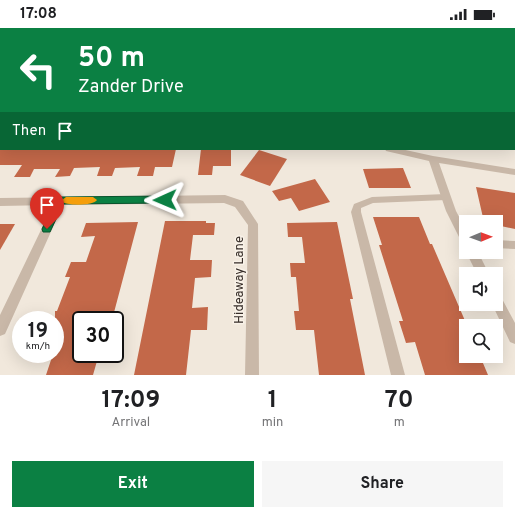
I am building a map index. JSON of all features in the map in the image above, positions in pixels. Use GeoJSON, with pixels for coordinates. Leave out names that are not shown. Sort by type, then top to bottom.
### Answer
{"type":"FeatureCollection","features":[{"type":"Feature","properties":{"kind":"street"},"geometry":{"type":"LineString","coordinates":[[394,150],[434,159],[515,172]]}},
{"type":"Feature","properties":{"kind":"street"},"geometry":{"type":"LineString","coordinates":[[434,159],[451,211],[459,226]]}},
{"type":"Feature","properties":{"kind":"street","name":"Hideaway Lane"},"geometry":{"type":"LineString","coordinates":[[60,201],[225,199],[240,204],[253,224],[252,375]]}},
{"type":"Feature","properties":{"kind":"street"},"geometry":{"type":"LineString","coordinates":[[0,202],[60,201],[0,328]]}},
{"type":"Feature","properties":{"kind":"street"},"geometry":{"type":"LineString","coordinates":[[502,311],[515,337]]}},
{"type":"Feature","properties":{"kind":"lane"},"geometry":{"type":"LineString","coordinates":[[398,375],[356,212],[357,206],[372,200],[446,197]]}},
{"type":"Feature","properties":{"kind":"lane"},"geometry":{"type":"LineString","coordinates":[[503,244],[515,245]]}},
{"type":"Feature","properties":{"kind":"building"},"geometry":{"type":"Polygon","coordinates":[[[0,150],[176,150],[172,167],[155,167],[153,176],[137,176],[140,167],[115,168],[112,176],[97,176],[100,167],[74,168],[70,176],[55,177],[60,169],[34,169],[30,177],[14,177],[22,165],[0,165],[0,150]]]}},
{"type":"Feature","properties":{"kind":"building"},"geometry":{"type":"Polygon","coordinates":[[[201,150],[231,150],[231,166],[213,166],[212,175],[198,175],[201,150]]]}},
{"type":"Feature","properties":{"kind":"building"},"geometry":{"type":"Polygon","coordinates":[[[259,150],[287,159],[270,186],[240,175],[259,150]]]}},
{"type":"Feature","properties":{"kind":"building"},"geometry":{"type":"Polygon","coordinates":[[[403,168],[411,188],[369,188],[363,169],[403,168]]]}},
{"type":"Feature","properties":{"kind":"building"},"geometry":{"type":"Polygon","coordinates":[[[315,179],[330,202],[299,211],[291,198],[279,201],[272,191],[315,179]]]}},
{"type":"Feature","properties":{"kind":"building"},"geometry":{"type":"Polygon","coordinates":[[[476,187],[515,193],[515,229],[503,226],[503,215],[482,215],[476,187]]]}},
{"type":"Feature","properties":{"kind":"building"},"geometry":{"type":"Polygon","coordinates":[[[373,217],[419,217],[459,307],[459,311],[461,311],[464,319],[459,319],[459,363],[483,363],[488,375],[425,375],[415,342],[406,343],[399,321],[403,321],[379,245],[382,245],[373,217]]]}},
{"type":"Feature","properties":{"kind":"building"},"geometry":{"type":"Polygon","coordinates":[[[165,221],[206,221],[206,223],[215,223],[214,235],[193,235],[190,260],[212,260],[211,277],[195,278],[192,308],[208,307],[207,330],[191,330],[186,375],[134,375],[165,221]]]}},
{"type":"Feature","properties":{"kind":"building"},"geometry":{"type":"Polygon","coordinates":[[[138,222],[114,311],[72,311],[72,363],[96,363],[93,375],[46,375],[50,363],[64,363],[64,311],[57,311],[70,277],[65,277],[71,262],[86,262],[95,236],[81,237],[86,223],[138,222]]]}},
{"type":"Feature","properties":{"kind":"building"},"geometry":{"type":"Polygon","coordinates":[[[337,222],[353,299],[350,299],[365,375],[319,375],[314,330],[296,330],[294,311],[299,311],[296,277],[291,277],[290,263],[305,263],[302,237],[288,237],[287,223],[337,222]]]}},
{"type":"Feature","properties":{"kind":"building"},"geometry":{"type":"Polygon","coordinates":[[[0,224],[15,224],[0,250],[0,224]]]}},
{"type":"Feature","properties":{"kind":"slow traffic"},"geometry":{"type":"LineString","coordinates":[[66,201],[93,200]]}},
{"type":"Feature","properties":{"kind":"route"},"geometry":{"type":"LineString","coordinates":[[47,229],[60,201],[165,200]]}}]}
